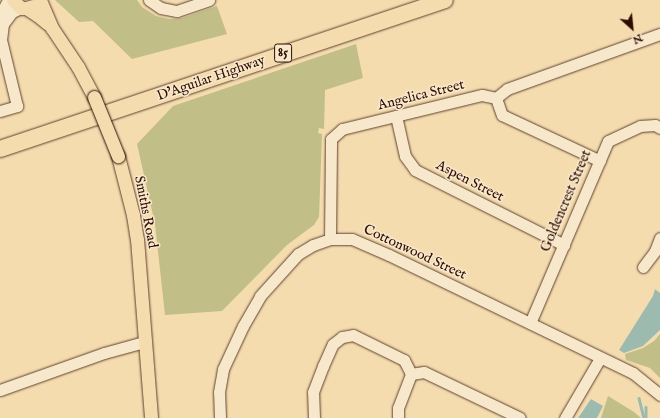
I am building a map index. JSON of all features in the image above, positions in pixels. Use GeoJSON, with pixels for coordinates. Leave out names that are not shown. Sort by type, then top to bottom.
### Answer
{"type":"FeatureCollection","features":[{"type":"Feature","properties":{"kind":"highway","name":"D'Aguilar Highway"},"geometry":{"type":"LineString","coordinates":[[0,149],[445,0]]}},
{"type":"Feature","properties":{"kind":"main road"},"geometry":{"type":"LineString","coordinates":[[20,5],[34,5],[39,0]]}},
{"type":"Feature","properties":{"kind":"main road","name":"Smiths Road"},"geometry":{"type":"LineString","coordinates":[[39,0],[52,28],[78,67],[94,97],[118,156],[132,208],[137,239],[144,342],[152,418]]}},
{"type":"Feature","properties":{"kind":"main road","name":"Smiths Road"},"geometry":{"type":"LineString","coordinates":[[20,5],[37,15],[52,28]]}},
{"type":"Feature","properties":{"kind":"street"},"geometry":{"type":"LineString","coordinates":[[0,14],[8,0]]}},
{"type":"Feature","properties":{"kind":"street"},"geometry":{"type":"LineString","coordinates":[[149,0],[162,8],[177,11],[209,0]]}},
{"type":"Feature","properties":{"kind":"street"},"geometry":{"type":"LineString","coordinates":[[0,111],[17,106],[0,40],[3,24],[12,12],[20,5]]}},
{"type":"Feature","properties":{"kind":"street"},"geometry":{"type":"LineString","coordinates":[[600,161],[502,115],[496,98],[507,89],[660,34]]}},
{"type":"Feature","properties":{"kind":"street","name":"Angelica Street"},"geometry":{"type":"LineString","coordinates":[[330,239],[331,139],[342,129],[482,95],[496,98]]}},
{"type":"Feature","properties":{"kind":"street","name":"Aspen Street"},"geometry":{"type":"LineString","coordinates":[[396,116],[405,156],[415,170],[564,245]]}},
{"type":"Feature","properties":{"kind":"street","name":"Goldencrest Street"},"geometry":{"type":"LineString","coordinates":[[530,323],[608,141],[640,126],[655,126],[660,128]]}},
{"type":"Feature","properties":{"kind":"street"},"geometry":{"type":"LineString","coordinates":[[643,267],[655,250],[660,238]]}},
{"type":"Feature","properties":{"kind":"street","name":"Cottonwood Street"},"geometry":{"type":"LineString","coordinates":[[220,418],[219,392],[223,369],[243,326],[260,296],[298,254],[313,245],[330,239],[352,239],[389,255],[633,373],[646,382],[660,395]]}},
{"type":"Feature","properties":{"kind":"street"},"geometry":{"type":"LineString","coordinates":[[314,418],[313,392],[333,344],[342,338],[353,335],[404,360],[411,374],[398,408],[398,418]]}},
{"type":"Feature","properties":{"kind":"street"},"geometry":{"type":"LineString","coordinates":[[0,390],[104,353],[144,342]]}},
{"type":"Feature","properties":{"kind":"street"},"geometry":{"type":"LineString","coordinates":[[565,418],[600,358]]}},
{"type":"Feature","properties":{"kind":"street"},"geometry":{"type":"LineString","coordinates":[[411,374],[424,372],[520,418]]}},
{"type":"Feature","properties":{"kind":"shaded area"},"geometry":{"type":"Polygon","coordinates":[[[55,0],[137,0],[142,7],[156,16],[169,19],[182,18],[217,6],[227,34],[132,59],[93,21],[79,22],[55,0]]]}},
{"type":"Feature","properties":{"kind":"shaded area"},"geometry":{"type":"Polygon","coordinates":[[[356,44],[363,78],[325,90],[324,129],[319,128],[318,133],[322,134],[319,217],[314,225],[287,245],[222,311],[165,315],[155,224],[137,144],[173,106],[356,44]]]}},
{"type":"Feature","properties":{"kind":"shaded area"},"geometry":{"type":"Polygon","coordinates":[[[655,289],[660,293],[660,330],[643,346],[624,353],[619,350],[653,296],[655,289]]]}},
{"type":"Feature","properties":{"kind":"shaded area"},"geometry":{"type":"Polygon","coordinates":[[[660,334],[660,378],[650,368],[626,360],[625,354],[643,348],[654,341],[660,334]]]}},
{"type":"Feature","properties":{"kind":"shaded area"},"geometry":{"type":"Polygon","coordinates":[[[608,396],[634,412],[641,418],[601,418],[608,396]]]}},
{"type":"Feature","properties":{"kind":"shaded area"},"geometry":{"type":"Polygon","coordinates":[[[591,399],[603,406],[597,418],[578,418],[591,399]]]}},
{"type":"Feature","properties":{"kind":"waterway"},"geometry":{"type":"LineString","coordinates":[[639,398],[644,418]]}},
{"type":"Feature","properties":{"kind":"waterway"},"geometry":{"type":"LineString","coordinates":[[646,407],[646,418]]}}]}
